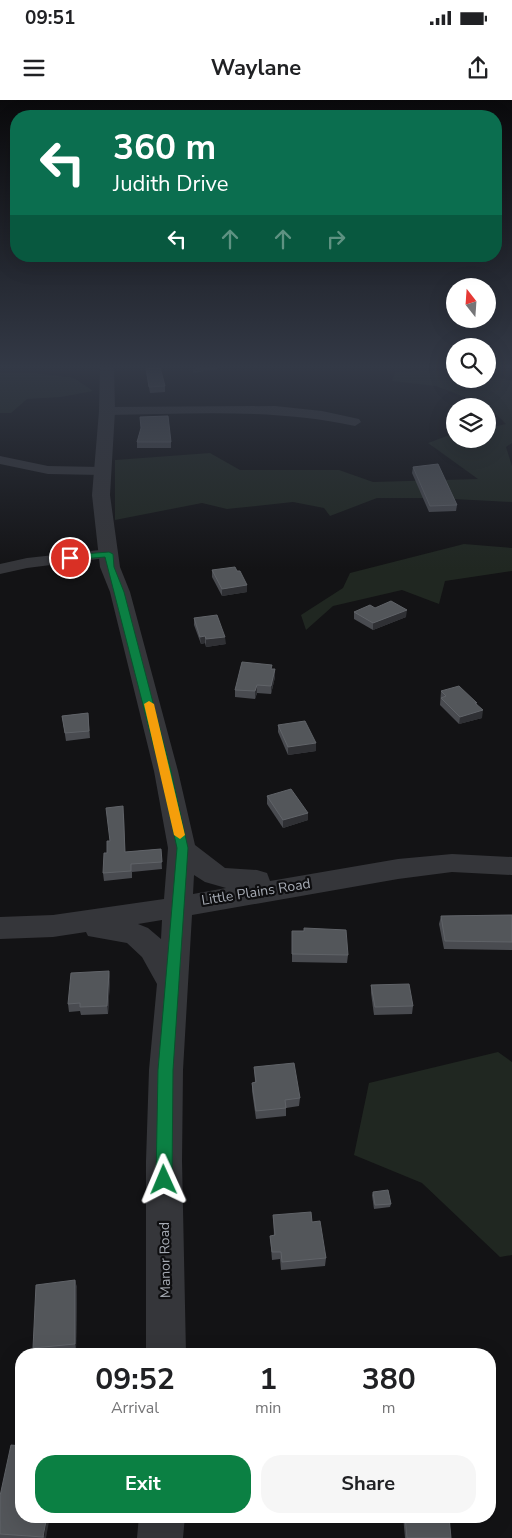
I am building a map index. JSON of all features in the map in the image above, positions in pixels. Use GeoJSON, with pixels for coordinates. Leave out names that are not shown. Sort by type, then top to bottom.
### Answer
{"type":"FeatureCollection","features":[{"type":"Feature","properties":{"kind":"street","name":"Manor Road"},"geometry":{"type":"LineString","coordinates":[[104,434],[101,495],[110,567],[120,592],[166,771],[182,848],[166,1070],[164,1161],[166,1348]]}},
{"type":"Feature","properties":{"kind":"street"},"geometry":{"type":"LineString","coordinates":[[0,460],[48,470],[101,472]]}},
{"type":"Feature","properties":{"kind":"street"},"geometry":{"type":"LineString","coordinates":[[0,569],[27,563],[109,554]]}},
{"type":"Feature","properties":{"kind":"street"},"geometry":{"type":"LineString","coordinates":[[182,848],[208,873],[220,878],[238,881],[345,878]]}},
{"type":"Feature","properties":{"kind":"street","name":"Little Plains Road"},"geometry":{"type":"LineString","coordinates":[[0,928],[53,926],[398,869],[452,863],[512,866]]}},
{"type":"Feature","properties":{"kind":"street"},"geometry":{"type":"LineString","coordinates":[[53,926],[118,929],[142,937],[152,948],[172,985]]}},
{"type":"Feature","properties":{"kind":"street"},"geometry":{"type":"LineString","coordinates":[[160,1538],[161,1523]]}},
{"type":"Feature","properties":{"kind":"shaded area"},"geometry":{"type":"Polygon","coordinates":[[[496,434],[512,434],[512,443],[506,447],[512,466],[512,502],[435,498],[377,498],[330,516],[324,508],[293,502],[227,509],[202,503],[115,520],[115,460],[210,453],[240,470],[339,470],[373,482],[478,479],[428,443],[446,436],[446,448],[496,448],[496,434]]]}},
{"type":"Feature","properties":{"kind":"shaded area"},"geometry":{"type":"Polygon","coordinates":[[[464,544],[512,548],[512,571],[445,581],[439,604],[402,590],[333,606],[306,630],[301,615],[343,588],[350,573],[464,544]]]}},
{"type":"Feature","properties":{"kind":"shaded area"},"geometry":{"type":"Polygon","coordinates":[[[498,1052],[512,1062],[512,1255],[500,1257],[422,1183],[354,1155],[369,1083],[498,1052]]]}},
{"type":"Feature","properties":{"kind":"building"},"geometry":{"type":"Polygon","coordinates":[[[139,434],[170,434],[171,442],[137,442],[139,434]]]}},
{"type":"Feature","properties":{"kind":"building"},"geometry":{"type":"Polygon","coordinates":[[[438,464],[457,505],[430,506],[413,467],[438,464]]]}},
{"type":"Feature","properties":{"kind":"building"},"geometry":{"type":"Polygon","coordinates":[[[235,567],[237,571],[240,571],[247,585],[222,589],[212,570],[235,567]]]}},
{"type":"Feature","properties":{"kind":"building"},"geometry":{"type":"Polygon","coordinates":[[[391,601],[407,610],[373,623],[354,612],[370,605],[375,608],[391,601]]]}},
{"type":"Feature","properties":{"kind":"building"},"geometry":{"type":"Polygon","coordinates":[[[217,615],[225,637],[206,639],[205,636],[200,637],[194,618],[217,615]]]}},
{"type":"Feature","properties":{"kind":"building"},"geometry":{"type":"Polygon","coordinates":[[[242,662],[272,665],[271,669],[275,669],[271,686],[257,685],[255,691],[235,690],[242,662]]]}},
{"type":"Feature","properties":{"kind":"building"},"geometry":{"type":"Polygon","coordinates":[[[459,686],[483,710],[460,717],[441,698],[446,696],[441,691],[459,686]]]}},
{"type":"Feature","properties":{"kind":"building"},"geometry":{"type":"Polygon","coordinates":[[[88,713],[89,731],[65,733],[62,716],[88,713]]]}},
{"type":"Feature","properties":{"kind":"building"},"geometry":{"type":"Polygon","coordinates":[[[305,721],[316,743],[288,747],[278,725],[305,721]]]}},
{"type":"Feature","properties":{"kind":"building"},"geometry":{"type":"Polygon","coordinates":[[[291,789],[308,813],[283,820],[267,796],[291,789]]]}},
{"type":"Feature","properties":{"kind":"building"},"geometry":{"type":"Polygon","coordinates":[[[123,806],[125,852],[161,849],[162,862],[131,864],[131,871],[103,873],[104,853],[107,853],[107,841],[110,841],[106,808],[123,806]]]}},
{"type":"Feature","properties":{"kind":"building"},"geometry":{"type":"Polygon","coordinates":[[[512,915],[512,942],[445,941],[441,916],[512,915]]]}},
{"type":"Feature","properties":{"kind":"building"},"geometry":{"type":"Polygon","coordinates":[[[304,928],[346,930],[348,955],[292,954],[292,931],[304,931],[304,928]]]}},
{"type":"Feature","properties":{"kind":"building"},"geometry":{"type":"Polygon","coordinates":[[[109,971],[107,1006],[80,1007],[80,1003],[68,1004],[71,973],[109,971]]]}},
{"type":"Feature","properties":{"kind":"building"},"geometry":{"type":"Polygon","coordinates":[[[409,984],[413,1006],[375,1007],[371,985],[409,984]]]}},
{"type":"Feature","properties":{"kind":"building"},"geometry":{"type":"Polygon","coordinates":[[[294,1063],[300,1098],[285,1100],[286,1108],[256,1111],[252,1083],[256,1082],[254,1067],[294,1063]]]}},
{"type":"Feature","properties":{"kind":"building"},"geometry":{"type":"Polygon","coordinates":[[[388,1190],[391,1204],[375,1205],[373,1192],[388,1190]]]}},
{"type":"Feature","properties":{"kind":"building"},"geometry":{"type":"Polygon","coordinates":[[[311,1212],[312,1222],[320,1221],[326,1258],[282,1262],[281,1252],[272,1252],[270,1236],[275,1235],[273,1215],[311,1212]]]}},
{"type":"Feature","properties":{"kind":"building"},"geometry":{"type":"Polygon","coordinates":[[[75,1280],[75,1344],[33,1348],[36,1285],[75,1280]]]}},
{"type":"Feature","properties":{"kind":"building"},"geometry":{"type":"Polygon","coordinates":[[[11,1445],[15,1445],[15,1523],[46,1523],[43,1537],[0,1534],[0,1496],[11,1445]]]}},
{"type":"Feature","properties":{"kind":"building"},"geometry":{"type":"Polygon","coordinates":[[[406,1523],[450,1523],[451,1538],[407,1538],[406,1523]]]}},
{"type":"Feature","properties":{"kind":"slow traffic"},"geometry":{"type":"LineString","coordinates":[[149,704],[180,835]]}},
{"type":"Feature","properties":{"kind":"route"},"geometry":{"type":"LineString","coordinates":[[70,558],[109,554],[110,567],[120,592],[166,771],[182,848],[166,1070],[164,1180]]}}]}
